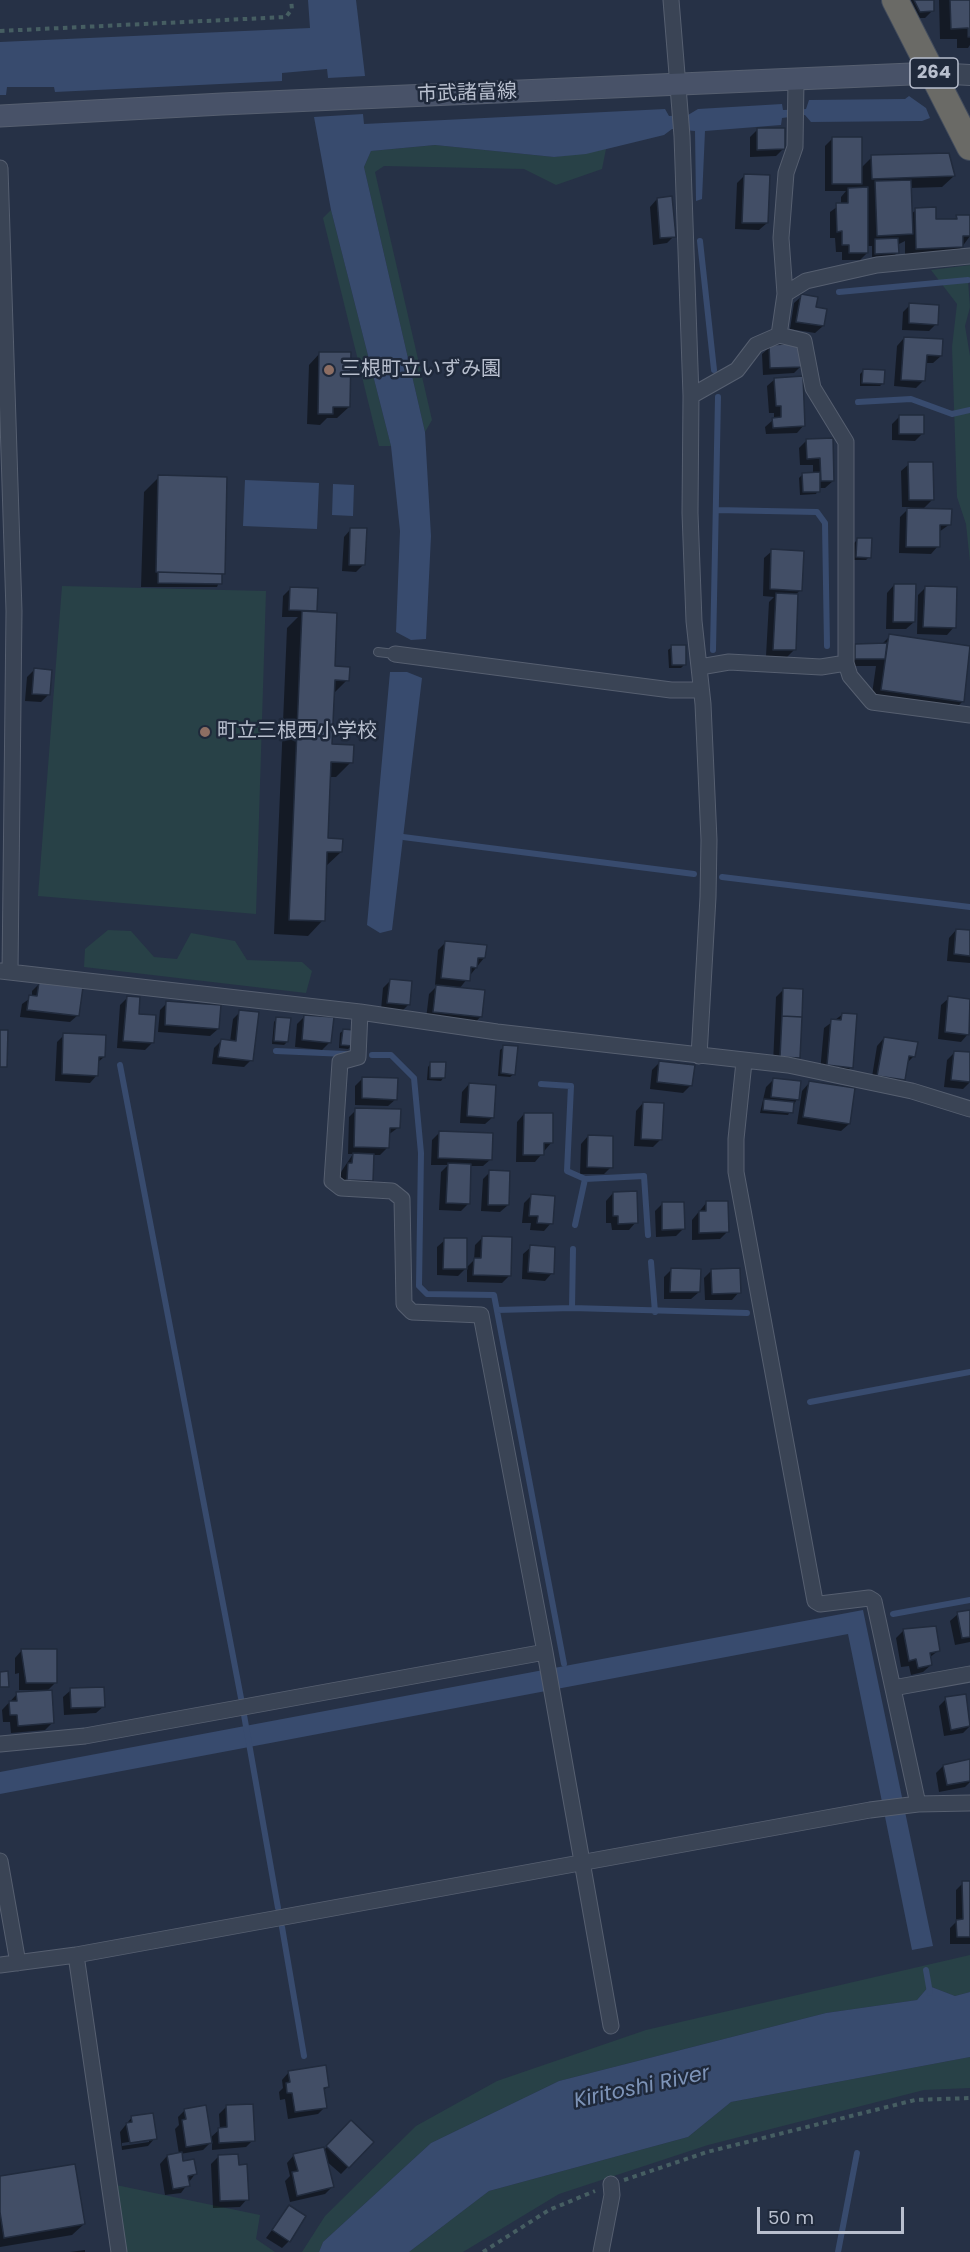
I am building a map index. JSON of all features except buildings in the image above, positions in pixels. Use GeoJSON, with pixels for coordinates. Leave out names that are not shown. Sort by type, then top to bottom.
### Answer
{"type":"FeatureCollection","features":[{"type":"Feature","properties":{"kind":"highway","name":"264"},"geometry":{"type":"LineString","coordinates":[[895,0],[970,147]]}},
{"type":"Feature","properties":{"kind":"main road","name":"市武諸富線"},"geometry":{"type":"LineString","coordinates":[[0,116],[934,73]]}},
{"type":"Feature","properties":{"kind":"street"},"geometry":{"type":"LineString","coordinates":[[671,0],[682,136],[691,396],[690,513],[694,621],[700,667],[709,851],[699,1056]]}},
{"type":"Feature","properties":{"kind":"street"},"geometry":{"type":"LineString","coordinates":[[934,73],[970,75]]}},
{"type":"Feature","properties":{"kind":"street"},"geometry":{"type":"LineString","coordinates":[[779,334],[785,294],[781,238],[786,173],[795,147],[796,80]]}},
{"type":"Feature","properties":{"kind":"street"},"geometry":{"type":"LineString","coordinates":[[0,168],[14,611],[5,972],[360,1012],[810,1070],[912,1091],[970,1109]]}},
{"type":"Feature","properties":{"kind":"street"},"geometry":{"type":"LineString","coordinates":[[785,294],[806,280],[877,265],[970,256]]}},
{"type":"Feature","properties":{"kind":"street"},"geometry":{"type":"LineString","coordinates":[[691,396],[737,370],[756,345],[779,334],[804,341],[813,388],[846,442],[846,663],[850,676],[872,702],[970,715]]}},
{"type":"Feature","properties":{"kind":"street"},"geometry":{"type":"LineString","coordinates":[[395,654],[671,690],[700,690]]}},
{"type":"Feature","properties":{"kind":"street"},"geometry":{"type":"LineString","coordinates":[[700,667],[729,662],[821,667],[846,663]]}},
{"type":"Feature","properties":{"kind":"street"},"geometry":{"type":"LineString","coordinates":[[360,1012],[358,1057],[340,1062],[332,1180],[341,1188],[392,1191],[402,1199],[404,1304],[412,1312],[482,1314],[584,1861],[611,2026]]}},
{"type":"Feature","properties":{"kind":"street"},"geometry":{"type":"LineString","coordinates":[[744,1062],[736,1138],[736,1173],[814,1602],[820,1604],[869,1598],[874,1601],[893,1688],[914,1804]]}},
{"type":"Feature","properties":{"kind":"street"},"geometry":{"type":"LineString","coordinates":[[0,1744],[85,1736],[546,1658]]}},
{"type":"Feature","properties":{"kind":"street"},"geometry":{"type":"LineString","coordinates":[[893,1688],[970,1674]]}},
{"type":"Feature","properties":{"kind":"street"},"geometry":{"type":"LineString","coordinates":[[0,1965],[76,1955],[880,1809],[914,1804],[970,1803]]}},
{"type":"Feature","properties":{"kind":"street"},"geometry":{"type":"LineString","coordinates":[[0,1862],[18,1963]]}},
{"type":"Feature","properties":{"kind":"street"},"geometry":{"type":"LineString","coordinates":[[76,1955],[119,2252]]}},
{"type":"Feature","properties":{"kind":"street"},"geometry":{"type":"LineString","coordinates":[[601,2252],[612,2195],[611,2184]]}},
{"type":"Feature","properties":{"kind":"lane"},"geometry":{"type":"LineString","coordinates":[[378,652],[395,654]]}},
{"type":"Feature","properties":{"kind":"path"},"geometry":{"type":"LineString","coordinates":[[0,31],[286,17],[292,9],[291,0]]}},
{"type":"Feature","properties":{"kind":"path"},"geometry":{"type":"LineString","coordinates":[[483,2252],[549,2210],[611,2184],[707,2152],[915,2100],[970,2098]]}},
{"type":"Feature","properties":{"kind":"green space"},"geometry":{"type":"Polygon","coordinates":[[[435,145],[554,157],[606,149],[602,169],[556,185],[524,169],[384,166],[375,172],[432,420],[425,432],[364,167],[371,151],[435,145]]]}},
{"type":"Feature","properties":{"kind":"green space"},"geometry":{"type":"Polygon","coordinates":[[[331,210],[391,446],[379,446],[323,218],[331,210]]]}},
{"type":"Feature","properties":{"kind":"green space"},"geometry":{"type":"Polygon","coordinates":[[[970,265],[970,279],[968,280],[970,307],[965,326],[970,356],[970,562],[966,524],[957,497],[952,347],[957,304],[931,270],[970,265]]]}},
{"type":"Feature","properties":{"kind":"green space"},"geometry":{"type":"Polygon","coordinates":[[[62,586],[266,591],[256,914],[38,896],[62,586]]]}},
{"type":"Feature","properties":{"kind":"green space"},"geometry":{"type":"Polygon","coordinates":[[[108,930],[131,931],[154,957],[177,959],[191,933],[235,941],[247,960],[302,962],[312,971],[306,993],[84,967],[85,949],[108,930]]]}},
{"type":"Feature","properties":{"kind":"green space"},"geometry":{"type":"Polygon","coordinates":[[[970,1955],[970,1992],[955,1996],[929,1986],[917,2000],[826,2013],[559,2081],[431,2143],[323,2242],[319,2252],[302,2252],[325,2216],[416,2126],[497,2081],[646,2030],[970,1955]]]}},
{"type":"Feature","properties":{"kind":"green space"},"geometry":{"type":"Polygon","coordinates":[[[970,2057],[970,2088],[924,2090],[708,2145],[559,2194],[463,2252],[409,2252],[489,2191],[688,2137],[731,2102],[970,2057]]]}},
{"type":"Feature","properties":{"kind":"green space"},"geometry":{"type":"Polygon","coordinates":[[[116,2185],[260,2215],[256,2239],[275,2252],[125,2252],[116,2185]]]}},
{"type":"Feature","properties":{"kind":"water"},"geometry":{"type":"Polygon","coordinates":[[[308,0],[356,0],[365,76],[328,78],[327,69],[282,73],[282,81],[55,92],[54,87],[7,87],[6,95],[0,95],[0,42],[310,28],[308,0]]]}},
{"type":"Feature","properties":{"kind":"water"},"geometry":{"type":"Polygon","coordinates":[[[909,96],[926,108],[930,118],[922,121],[811,122],[805,115],[782,118],[781,125],[705,131],[702,199],[696,201],[695,131],[672,129],[664,135],[586,154],[554,157],[435,145],[371,151],[364,167],[425,432],[431,536],[426,639],[411,640],[396,632],[400,531],[391,446],[331,210],[314,117],[363,114],[364,124],[665,109],[669,116],[688,115],[698,109],[782,104],[783,110],[806,109],[809,100],[905,99],[909,96]]]}},
{"type":"Feature","properties":{"kind":"water"},"geometry":{"type":"Polygon","coordinates":[[[245,480],[319,483],[317,529],[243,526],[245,480]]]}},
{"type":"Feature","properties":{"kind":"water"},"geometry":{"type":"Polygon","coordinates":[[[333,484],[354,485],[353,516],[332,515],[333,484]]]}},
{"type":"Feature","properties":{"kind":"water"},"geometry":{"type":"Polygon","coordinates":[[[390,672],[407,672],[422,678],[392,930],[380,933],[367,925],[390,672]]]}},
{"type":"Feature","properties":{"kind":"water"},"geometry":{"type":"Polygon","coordinates":[[[863,1610],[933,1946],[912,1950],[848,1634],[0,1794],[0,1772],[863,1610]]]}},
{"type":"Feature","properties":{"kind":"water","name":"Kiritoshi River"},"geometry":{"type":"Polygon","coordinates":[[[929,1986],[955,1996],[970,1992],[970,2057],[731,2102],[688,2137],[489,2191],[409,2252],[319,2252],[323,2242],[431,2143],[559,2081],[826,2013],[917,2000],[929,1986]]]}},
{"type":"Feature","properties":{"kind":"waterway"},"geometry":{"type":"LineString","coordinates":[[700,241],[714,370]]}},
{"type":"Feature","properties":{"kind":"waterway"},"geometry":{"type":"LineString","coordinates":[[839,292],[968,280]]}},
{"type":"Feature","properties":{"kind":"waterway"},"geometry":{"type":"LineString","coordinates":[[713,650],[718,397]]}},
{"type":"Feature","properties":{"kind":"waterway"},"geometry":{"type":"LineString","coordinates":[[858,402],[911,399],[952,414],[970,410]]}},
{"type":"Feature","properties":{"kind":"waterway"},"geometry":{"type":"LineString","coordinates":[[716,510],[817,512],[825,523],[827,646]]}},
{"type":"Feature","properties":{"kind":"waterway"},"geometry":{"type":"LineString","coordinates":[[403,837],[694,874]]}},
{"type":"Feature","properties":{"kind":"waterway"},"geometry":{"type":"LineString","coordinates":[[722,877],[970,907]]}},
{"type":"Feature","properties":{"kind":"waterway"},"geometry":{"type":"LineString","coordinates":[[276,1051],[346,1054]]}},
{"type":"Feature","properties":{"kind":"waterway"},"geometry":{"type":"LineString","coordinates":[[372,1055],[391,1055],[414,1078],[421,1153],[419,1286],[427,1294],[494,1295],[564,1664]]}},
{"type":"Feature","properties":{"kind":"waterway"},"geometry":{"type":"LineString","coordinates":[[120,1065],[241,1698]]}},
{"type":"Feature","properties":{"kind":"waterway"},"geometry":{"type":"LineString","coordinates":[[541,1084],[571,1086],[567,1171],[585,1179],[644,1176],[648,1235]]}},
{"type":"Feature","properties":{"kind":"waterway"},"geometry":{"type":"LineString","coordinates":[[575,1225],[585,1179]]}},
{"type":"Feature","properties":{"kind":"waterway"},"geometry":{"type":"LineString","coordinates":[[572,1308],[573,1249]]}},
{"type":"Feature","properties":{"kind":"waterway"},"geometry":{"type":"LineString","coordinates":[[651,1262],[655,1312]]}},
{"type":"Feature","properties":{"kind":"waterway"},"geometry":{"type":"LineString","coordinates":[[497,1310],[572,1308],[747,1313]]}},
{"type":"Feature","properties":{"kind":"waterway"},"geometry":{"type":"LineString","coordinates":[[810,1402],[970,1372]]}},
{"type":"Feature","properties":{"kind":"waterway"},"geometry":{"type":"LineString","coordinates":[[893,1614],[970,1600]]}},
{"type":"Feature","properties":{"kind":"waterway"},"geometry":{"type":"LineString","coordinates":[[244,1715],[278,1908]]}},
{"type":"Feature","properties":{"kind":"waterway"},"geometry":{"type":"LineString","coordinates":[[282,1927],[304,2056]]}},
{"type":"Feature","properties":{"kind":"waterway"},"geometry":{"type":"LineString","coordinates":[[926,1970],[930,1993]]}},
{"type":"Feature","properties":{"kind":"waterway"},"geometry":{"type":"LineString","coordinates":[[838,2252],[857,2153]]}},
{"type":"Feature","properties":{"kind":"place","name":"三根町立いずみ園"},"geometry":{"type":"Point","coordinates":[329,370]}},
{"type":"Feature","properties":{"kind":"place","name":"町立三根西小学校"},"geometry":{"type":"Point","coordinates":[205,732]}}]}
